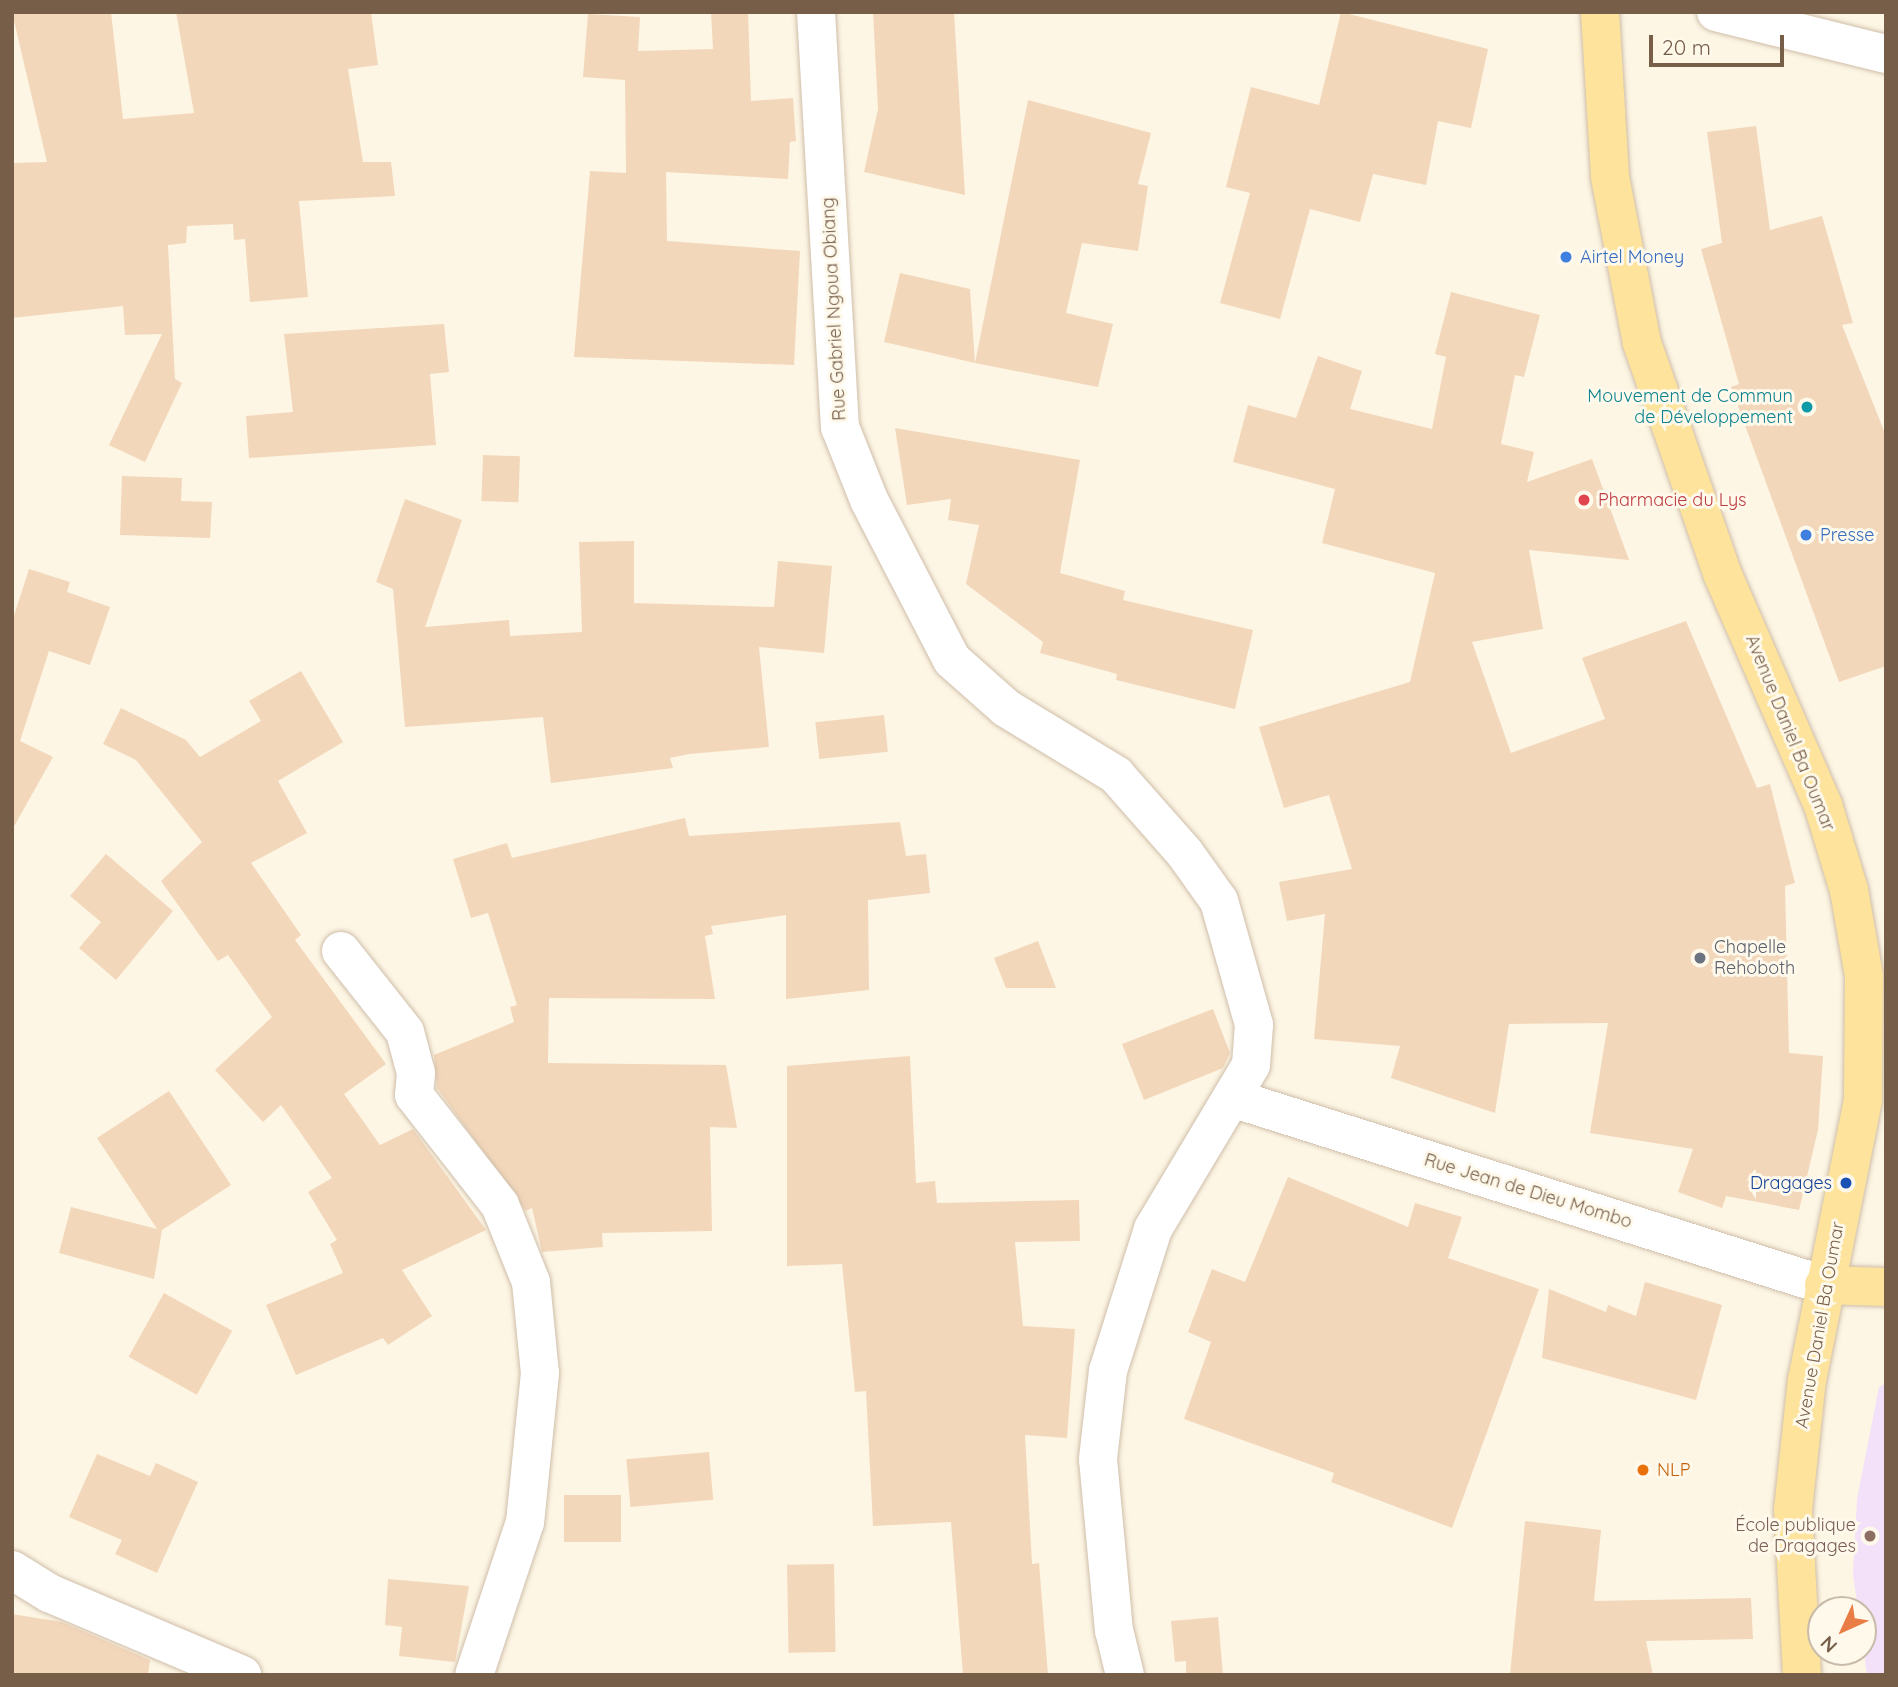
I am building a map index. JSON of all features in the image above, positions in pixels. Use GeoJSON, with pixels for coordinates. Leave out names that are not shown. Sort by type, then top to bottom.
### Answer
{"type":"FeatureCollection","features":[{"type":"Feature","properties":{"kind":"main road","name":"Avenue Daniel Ba Oumar"},"geometry":{"type":"LineString","coordinates":[[1600,12],[1610,177],[1642,343],[1717,560],[1823,805],[1855,921],[1864,976],[1863,1100],[1824,1284],[1793,1509],[1802,1675]]}},
{"type":"Feature","properties":{"kind":"main road"},"geometry":{"type":"LineString","coordinates":[[1824,1284],[1886,1287]]}},
{"type":"Feature","properties":{"kind":"street","name":"Rue Gabriel Ngoua Obiang"},"geometry":{"type":"LineString","coordinates":[[816,12],[840,427],[869,500],[952,660],[1006,708],[1116,775],[1150,808],[1219,901],[1254,1025],[1251,1065],[1153,1229],[1108,1371],[1098,1473],[1114,1630],[1125,1675]]}},
{"type":"Feature","properties":{"kind":"street"},"geometry":{"type":"LineString","coordinates":[[1716,12],[1886,54]]}},
{"type":"Feature","properties":{"kind":"street"},"geometry":{"type":"LineString","coordinates":[[341,951],[405,1032],[416,1073],[414,1095],[500,1205],[531,1282],[540,1373],[525,1522],[474,1675]]}},
{"type":"Feature","properties":{"kind":"street","name":"Rue Jean de Dieu Mombo"},"geometry":{"type":"LineString","coordinates":[[1232,1098],[1824,1284]]}},
{"type":"Feature","properties":{"kind":"street"},"geometry":{"type":"LineString","coordinates":[[12,1570],[49,1593],[242,1675]]}},
{"type":"Feature","properties":{"kind":"shaded area","name":"École publique de Dragages"},"geometry":{"type":"Polygon","coordinates":[[[1886,1383],[1886,1675],[1867,1675],[1866,1666],[1877,1666],[1877,1596],[1856,1596],[1853,1574],[1857,1499],[1879,1387],[1886,1383]]]}},
{"type":"Feature","properties":{"kind":"building"},"geometry":{"type":"Polygon","coordinates":[[[12,12],[111,12],[123,119],[194,113],[176,12],[371,12],[378,65],[348,69],[363,162],[391,162],[395,196],[299,201],[308,297],[250,302],[245,239],[234,240],[233,224],[187,226],[186,243],[168,245],[175,379],[182,383],[145,462],[109,445],[162,334],[125,335],[123,306],[12,318],[12,163],[47,162],[12,12]]]}},
{"type":"Feature","properties":{"kind":"building"},"geometry":{"type":"Polygon","coordinates":[[[711,12],[748,12],[751,101],[793,98],[796,141],[790,142],[788,179],[666,172],[667,241],[800,251],[794,365],[574,357],[590,171],[626,173],[625,80],[583,77],[588,14],[640,17],[638,51],[713,49],[711,12]]]}},
{"type":"Feature","properties":{"kind":"building"},"geometry":{"type":"Polygon","coordinates":[[[873,12],[954,12],[965,195],[864,172],[878,109],[873,12]]]}},
{"type":"Feature","properties":{"kind":"building"},"geometry":{"type":"Polygon","coordinates":[[[1341,12],[1488,49],[1471,128],[1438,121],[1426,185],[1373,174],[1360,222],[1310,209],[1280,319],[1220,303],[1250,193],[1226,187],[1251,87],[1319,105],[1341,12]]]}},
{"type":"Feature","properties":{"kind":"building"},"geometry":{"type":"Polygon","coordinates":[[[1028,100],[1151,133],[1138,184],[1148,186],[1138,251],[1082,243],[1066,313],[1113,324],[1098,387],[975,363],[1028,100]]]}},
{"type":"Feature","properties":{"kind":"building"},"geometry":{"type":"Polygon","coordinates":[[[1756,126],[1770,230],[1822,216],[1853,323],[1842,325],[1886,436],[1886,666],[1839,682],[1731,387],[1739,384],[1701,249],[1722,243],[1707,132],[1756,126]]]}},
{"type":"Feature","properties":{"kind":"building"},"geometry":{"type":"Polygon","coordinates":[[[900,273],[970,289],[975,363],[884,342],[900,273]]]}},
{"type":"Feature","properties":{"kind":"building"},"geometry":{"type":"Polygon","coordinates":[[[1451,292],[1540,315],[1524,377],[1515,375],[1501,444],[1534,452],[1527,482],[1592,459],[1629,560],[1529,550],[1543,629],[1472,642],[1511,753],[1605,719],[1582,658],[1686,621],[1757,788],[1770,784],[1795,883],[1785,886],[1789,1053],[1823,1056],[1818,1130],[1799,1210],[1726,1196],[1722,1208],[1678,1192],[1693,1149],[1590,1133],[1608,1023],[1509,1024],[1495,1113],[1391,1078],[1400,1046],[1314,1039],[1325,914],[1287,921],[1279,882],[1352,869],[1329,795],[1284,808],[1259,727],[1410,682],[1435,573],[1322,543],[1335,489],[1233,462],[1248,405],[1296,418],[1318,356],[1362,371],[1350,409],[1432,429],[1446,357],[1435,354],[1451,292]]]}},
{"type":"Feature","properties":{"kind":"building"},"geometry":{"type":"Polygon","coordinates":[[[444,324],[449,372],[430,374],[436,445],[249,458],[246,416],[293,412],[284,334],[444,324]]]}},
{"type":"Feature","properties":{"kind":"building"},"geometry":{"type":"Polygon","coordinates":[[[895,428],[1080,460],[1060,573],[1125,591],[1123,600],[1253,630],[1235,709],[1116,680],[1117,674],[1040,653],[1043,642],[966,584],[979,525],[948,520],[951,499],[907,505],[895,428]]]}},
{"type":"Feature","properties":{"kind":"building"},"geometry":{"type":"Polygon","coordinates":[[[483,455],[520,456],[518,502],[481,501],[483,455]]]}},
{"type":"Feature","properties":{"kind":"building"},"geometry":{"type":"Polygon","coordinates":[[[122,476],[182,478],[181,501],[212,502],[210,538],[120,535],[122,476]]]}},
{"type":"Feature","properties":{"kind":"building"},"geometry":{"type":"Polygon","coordinates":[[[405,499],[462,520],[425,627],[509,620],[510,636],[582,632],[579,542],[634,541],[634,603],[774,607],[778,561],[832,566],[824,653],[759,647],[769,747],[689,754],[670,758],[673,768],[551,783],[543,717],[405,727],[393,589],[376,582],[405,499]]]}},
{"type":"Feature","properties":{"kind":"building"},"geometry":{"type":"Polygon","coordinates":[[[29,569],[70,582],[67,592],[110,607],[90,665],[49,651],[20,741],[53,757],[12,830],[12,622],[29,569]]]}},
{"type":"Feature","properties":{"kind":"building"},"geometry":{"type":"Polygon","coordinates":[[[301,671],[343,742],[278,781],[307,833],[251,863],[301,935],[295,940],[386,1064],[344,1094],[380,1145],[413,1129],[486,1230],[402,1270],[432,1316],[388,1345],[383,1338],[296,1375],[266,1305],[343,1273],[330,1244],[337,1240],[308,1192],[332,1178],[281,1105],[263,1122],[215,1070],[272,1017],[228,955],[218,961],[161,881],[202,842],[136,760],[103,744],[121,708],[186,740],[200,757],[261,721],[249,701],[301,671]]]}},
{"type":"Feature","properties":{"kind":"building"},"geometry":{"type":"Polygon","coordinates":[[[884,715],[888,752],[819,759],[815,722],[884,715]]]}},
{"type":"Feature","properties":{"kind":"building"},"geometry":{"type":"Polygon","coordinates":[[[685,818],[689,836],[900,822],[906,856],[926,854],[930,893],[868,900],[869,990],[786,999],[786,915],[711,926],[713,934],[705,936],[715,999],[549,998],[548,1063],[726,1065],[737,1128],[710,1127],[712,1231],[602,1233],[603,1247],[542,1252],[532,1208],[526,1211],[437,1088],[434,1055],[514,1022],[510,1007],[517,1005],[488,913],[471,918],[453,859],[507,843],[512,858],[685,818]]]}},
{"type":"Feature","properties":{"kind":"building"},"geometry":{"type":"Polygon","coordinates":[[[106,854],[173,911],[116,980],[79,948],[101,922],[70,896],[106,854]]]}},
{"type":"Feature","properties":{"kind":"building"},"geometry":{"type":"Polygon","coordinates":[[[1038,941],[1056,988],[1006,988],[994,958],[1038,941]]]}},
{"type":"Feature","properties":{"kind":"building"},"geometry":{"type":"Polygon","coordinates":[[[1213,1009],[1230,1053],[1223,1068],[1144,1100],[1122,1044],[1213,1009]]]}},
{"type":"Feature","properties":{"kind":"building"},"geometry":{"type":"Polygon","coordinates":[[[910,1056],[916,1183],[935,1181],[937,1203],[1079,1200],[1080,1241],[1015,1242],[1023,1326],[1075,1329],[1067,1438],[1025,1435],[1032,1564],[1039,1563],[1048,1675],[963,1675],[951,1522],[873,1526],[866,1391],[855,1392],[842,1264],[787,1266],[787,1066],[910,1056]]]}},
{"type":"Feature","properties":{"kind":"building"},"geometry":{"type":"Polygon","coordinates":[[[169,1091],[231,1185],[162,1230],[154,1279],[59,1253],[71,1207],[157,1229],[97,1138],[169,1091]]]}},
{"type":"Feature","properties":{"kind":"building"},"geometry":{"type":"Polygon","coordinates":[[[1288,1177],[1408,1227],[1415,1203],[1462,1217],[1448,1258],[1539,1289],[1452,1528],[1331,1482],[1334,1473],[1184,1419],[1211,1342],[1188,1332],[1212,1269],[1245,1282],[1288,1177]]]}},
{"type":"Feature","properties":{"kind":"building"},"geometry":{"type":"Polygon","coordinates":[[[1645,1282],[1722,1305],[1696,1400],[1542,1358],[1549,1289],[1606,1312],[1608,1305],[1636,1316],[1645,1282]]]}},
{"type":"Feature","properties":{"kind":"building"},"geometry":{"type":"Polygon","coordinates":[[[164,1293],[232,1331],[197,1395],[129,1357],[164,1293]]]}},
{"type":"Feature","properties":{"kind":"building"},"geometry":{"type":"Polygon","coordinates":[[[709,1452],[713,1500],[630,1507],[626,1459],[709,1452]]]}},
{"type":"Feature","properties":{"kind":"building"},"geometry":{"type":"Polygon","coordinates":[[[97,1454],[150,1476],[156,1463],[198,1482],[157,1573],[115,1554],[122,1540],[69,1517],[97,1454]]]}},
{"type":"Feature","properties":{"kind":"building"},"geometry":{"type":"Polygon","coordinates":[[[564,1495],[621,1495],[621,1542],[564,1542],[564,1495]]]}},
{"type":"Feature","properties":{"kind":"building"},"geometry":{"type":"Polygon","coordinates":[[[1525,1521],[1601,1530],[1594,1601],[1751,1598],[1753,1639],[1646,1641],[1653,1675],[1510,1675],[1525,1521]]]}},
{"type":"Feature","properties":{"kind":"building"},"geometry":{"type":"Polygon","coordinates":[[[834,1564],[836,1652],[789,1653],[787,1565],[834,1564]]]}},
{"type":"Feature","properties":{"kind":"building"},"geometry":{"type":"Polygon","coordinates":[[[388,1579],[469,1586],[455,1662],[399,1656],[402,1627],[385,1625],[388,1579]]]}},
{"type":"Feature","properties":{"kind":"building"},"geometry":{"type":"Polygon","coordinates":[[[12,1614],[62,1622],[150,1660],[148,1675],[12,1675],[12,1614]]]}},
{"type":"Feature","properties":{"kind":"building"},"geometry":{"type":"Polygon","coordinates":[[[1218,1617],[1223,1675],[1186,1675],[1186,1661],[1175,1662],[1171,1621],[1218,1617]]]}},
{"type":"Feature","properties":{"kind":"place","name":"Airtel Money"},"geometry":{"type":"Point","coordinates":[1566,257]}},
{"type":"Feature","properties":{"kind":"place","name":"Mouvement de Commun de Développement"},"geometry":{"type":"Point","coordinates":[1807,407]}},
{"type":"Feature","properties":{"kind":"place","name":"Pharmacie du Lys"},"geometry":{"type":"Point","coordinates":[1584,500]}},
{"type":"Feature","properties":{"kind":"place","name":"Presse"},"geometry":{"type":"Point","coordinates":[1806,535]}},
{"type":"Feature","properties":{"kind":"place","name":"Chapelle Rehoboth"},"geometry":{"type":"Point","coordinates":[1700,958]}},
{"type":"Feature","properties":{"kind":"place","name":"Dragages"},"geometry":{"type":"Point","coordinates":[1846,1183]}},
{"type":"Feature","properties":{"kind":"place","name":"NLP"},"geometry":{"type":"Point","coordinates":[1643,1470]}},
{"type":"Feature","properties":{"kind":"place","name":"École publique de Dragages"},"geometry":{"type":"Point","coordinates":[1870,1536]}}]}
